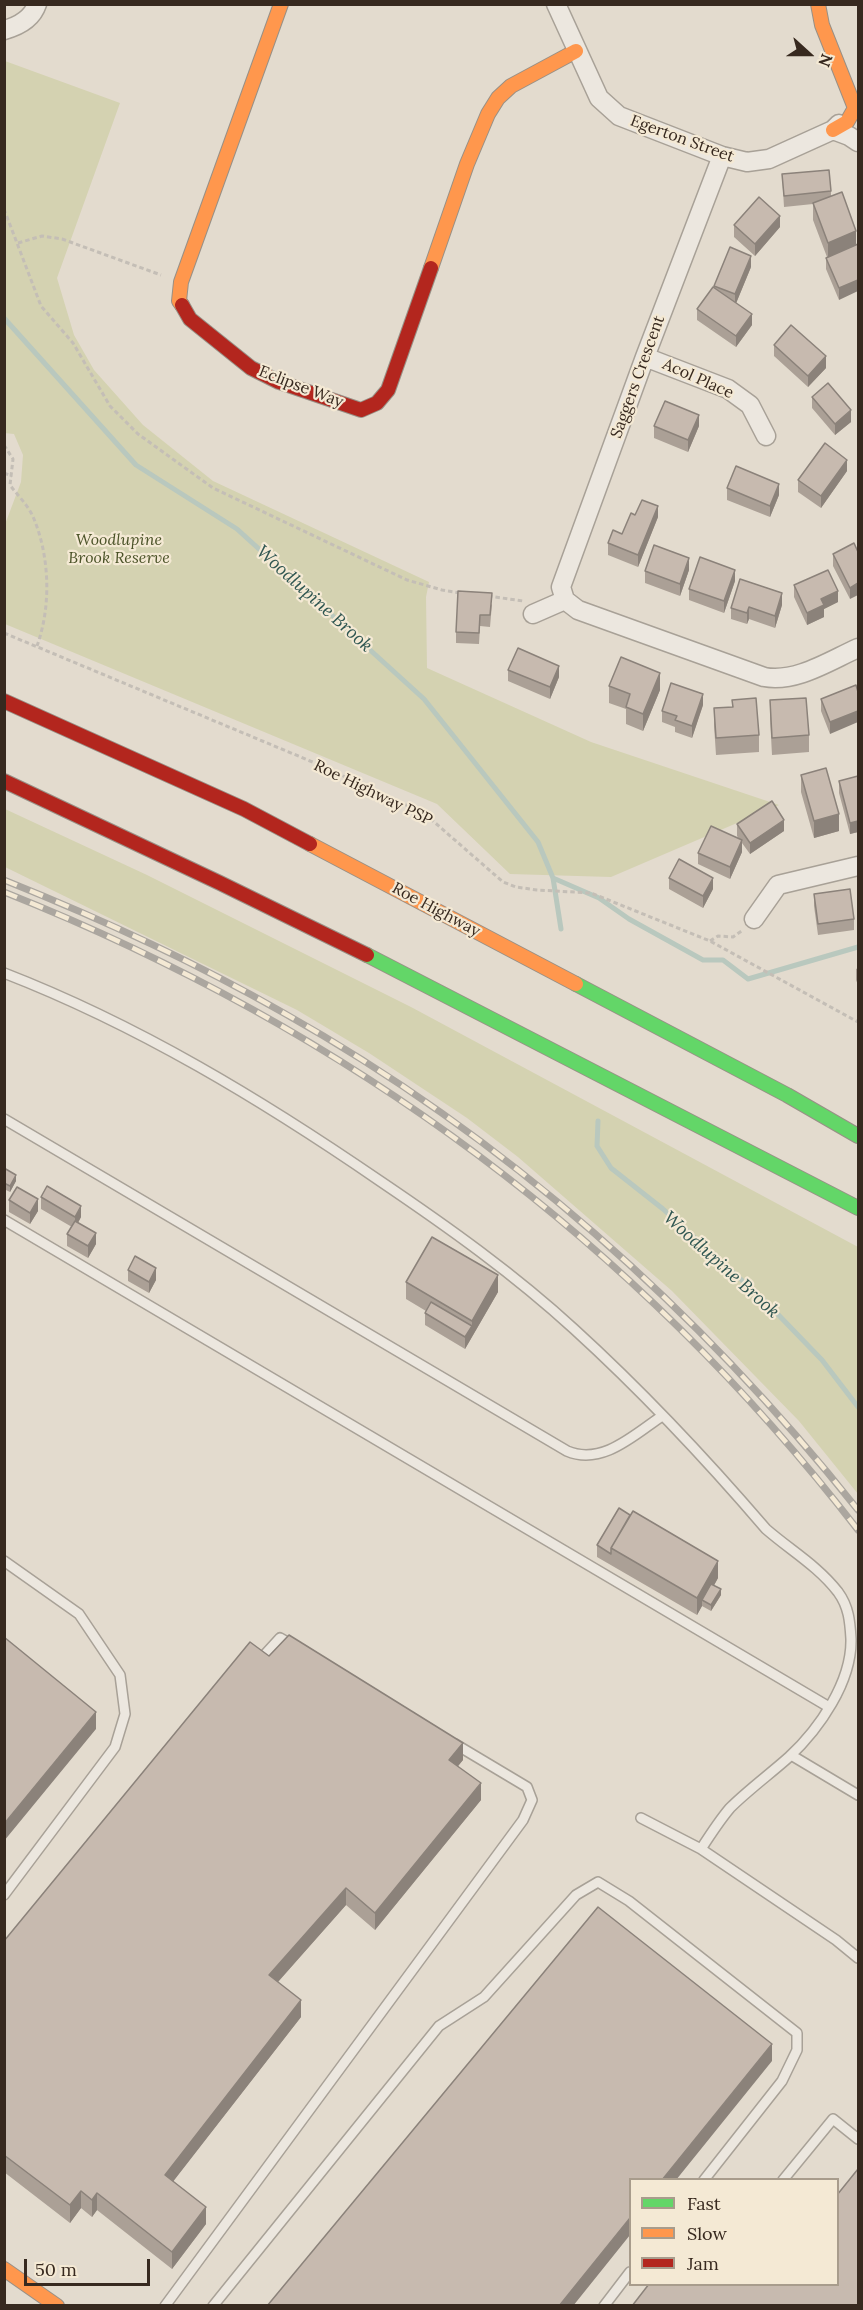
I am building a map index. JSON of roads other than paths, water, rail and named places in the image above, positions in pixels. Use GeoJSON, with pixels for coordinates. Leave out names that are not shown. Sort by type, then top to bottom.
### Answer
{"type":"FeatureCollection","features":[{"type":"Feature","properties":{"kind":"main road","name":"Eclipse Way"},"geometry":{"type":"LineString","coordinates":[[281,4],[181,282],[179,302],[190,319],[251,368],[279,382],[361,410],[376,404],[388,390],[467,164],[488,114],[498,98],[511,86],[576,51]]}},
{"type":"Feature","properties":{"kind":"main road"},"geometry":{"type":"LineString","coordinates":[[819,4],[858,88]]}},
{"type":"Feature","properties":{"kind":"main road"},"geometry":{"type":"LineString","coordinates":[[819,4],[822,25],[855,108],[849,123]]}},
{"type":"Feature","properties":{"kind":"main road"},"geometry":{"type":"LineString","coordinates":[[806,14],[840,89]]}},
{"type":"Feature","properties":{"kind":"main road","name":"Roe Highway"},"geometry":{"type":"LineString","coordinates":[[4,701],[244,809],[787,1095],[858,1136]]}},
{"type":"Feature","properties":{"kind":"main road"},"geometry":{"type":"LineString","coordinates":[[4,781],[363,952],[858,1208]]}},
{"type":"Feature","properties":{"kind":"main road"},"geometry":{"type":"LineString","coordinates":[[4,2268],[38,2297],[57,2306]]}},
{"type":"Feature","properties":{"kind":"street"},"geometry":{"type":"LineString","coordinates":[[4,30],[20,26],[35,10],[37,4]]}},
{"type":"Feature","properties":{"kind":"street","name":"Egerton Street"},"geometry":{"type":"LineString","coordinates":[[556,4],[599,98],[619,116],[722,156],[747,162],[769,159],[849,123]]}},
{"type":"Feature","properties":{"kind":"street"},"geometry":{"type":"LineString","coordinates":[[840,89],[849,123],[849,135],[858,142]]}},
{"type":"Feature","properties":{"kind":"street","name":"Saggers Crescent"},"geometry":{"type":"LineString","coordinates":[[565,600],[561,587],[722,156]]}},
{"type":"Feature","properties":{"kind":"street","name":"Acol Place"},"geometry":{"type":"LineString","coordinates":[[645,357],[728,389],[750,405],[766,436]]}},
{"type":"Feature","properties":{"kind":"street"},"geometry":{"type":"LineString","coordinates":[[539,612],[565,600],[578,610],[777,680],[791,677],[858,648]]}},
{"type":"Feature","properties":{"kind":"street"},"geometry":{"type":"LineString","coordinates":[[754,919],[778,885],[858,866]]}},
{"type":"Feature","properties":{"kind":"lane"},"geometry":{"type":"LineString","coordinates":[[4,973],[94,1012],[168,1050],[266,1106],[324,1142],[488,1256],[573,1328],[633,1385],[766,1529],[815,1568],[838,1593],[846,1606],[850,1622],[850,1661],[842,1685],[829,1707],[791,1755],[730,1809],[702,1849]]}},
{"type":"Feature","properties":{"kind":"lane"},"geometry":{"type":"LineString","coordinates":[[4,1119],[567,1451],[584,1457],[601,1454],[662,1416]]}},
{"type":"Feature","properties":{"kind":"lane"},"geometry":{"type":"LineString","coordinates":[[4,1220],[829,1707]]}},
{"type":"Feature","properties":{"kind":"lane"},"geometry":{"type":"LineString","coordinates":[[4,1562],[79,1614],[120,1675],[125,1714],[115,1747],[4,1896]]}},
{"type":"Feature","properties":{"kind":"lane"},"geometry":{"type":"LineString","coordinates":[[256,1664],[280,1638],[300,1650]]}},
{"type":"Feature","properties":{"kind":"lane"},"geometry":{"type":"LineString","coordinates":[[165,2306],[523,1820],[532,1800],[527,1787],[448,1739]]}},
{"type":"Feature","properties":{"kind":"lane"},"geometry":{"type":"LineString","coordinates":[[791,1755],[858,1795]]}},
{"type":"Feature","properties":{"kind":"lane"},"geometry":{"type":"LineString","coordinates":[[641,1818],[702,1849],[836,1940],[858,1958]]}},
{"type":"Feature","properties":{"kind":"lane"},"geometry":{"type":"LineString","coordinates":[[213,2306],[439,2026],[484,1996],[576,1895],[598,1882],[629,1901],[797,2033],[798,2050],[782,2081],[706,2178]]}},
{"type":"Feature","properties":{"kind":"lane"},"geometry":{"type":"LineString","coordinates":[[785,2178],[833,2119],[858,2139]]}},
{"type":"Feature","properties":{"kind":"lane"},"geometry":{"type":"LineString","coordinates":[[604,2306],[629,2273]]}},
{"type":"Feature","properties":{"kind":"waterway","name":"Woodlupine Brook"},"geometry":{"type":"LineString","coordinates":[[4,318],[136,465],[237,529],[424,699],[538,842],[553,878],[561,929]]}},
{"type":"Feature","properties":{"kind":"waterway"},"geometry":{"type":"LineString","coordinates":[[553,878],[599,898],[629,919],[703,960],[723,960],[748,979],[858,947]]}},
{"type":"Feature","properties":{"kind":"waterway","name":"Woodlupine Brook"},"geometry":{"type":"LineString","coordinates":[[598,1121],[597,1146],[611,1168],[663,1209],[766,1302],[822,1360],[858,1407]]}},
{"type":"Feature","properties":{"kind":"railway"},"geometry":{"type":"LineString","coordinates":[[4,880],[145,941],[248,993],[364,1061],[444,1115],[521,1172],[594,1233],[665,1298],[733,1366],[858,1510]]}},
{"type":"Feature","properties":{"kind":"railway"},"geometry":{"type":"LineString","coordinates":[[4,892],[130,947],[250,1008],[365,1077],[475,1153],[579,1236],[678,1327],[771,1425],[858,1530]]}},
{"type":"Feature","properties":{"kind":"park label","name":"Woodlupine Brook Reserve"},"geometry":{"type":"Point","coordinates":[119,549]}}]}
